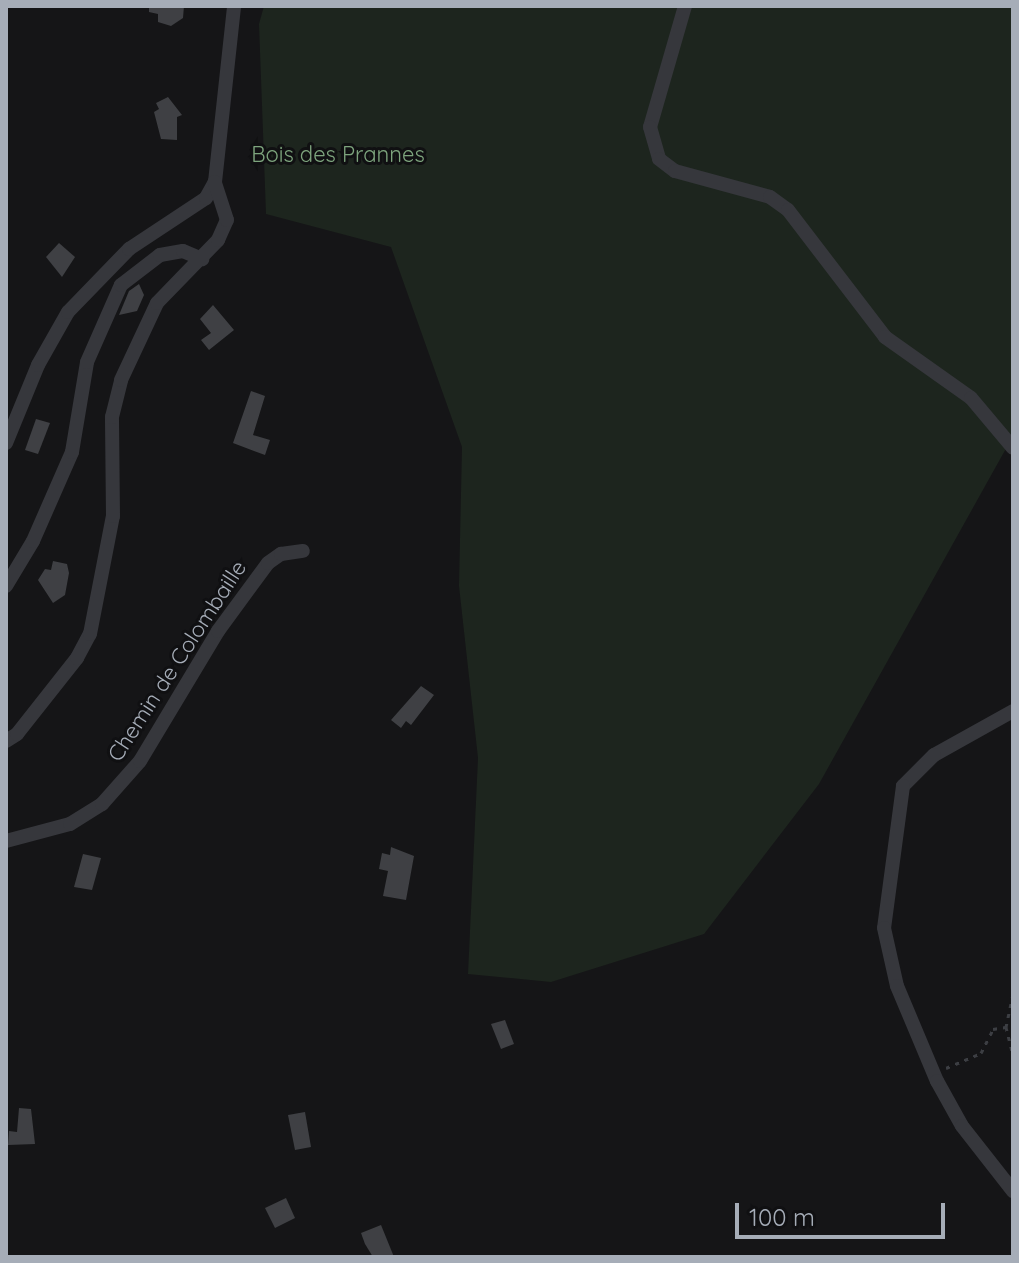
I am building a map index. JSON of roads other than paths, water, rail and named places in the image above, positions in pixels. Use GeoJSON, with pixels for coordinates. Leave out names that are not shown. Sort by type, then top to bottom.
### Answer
{"type":"FeatureCollection","features":[{"type":"Feature","properties":{"kind":"street"},"geometry":{"type":"LineString","coordinates":[[6,443],[38,365],[68,312],[129,249],[206,198],[215,182],[234,6]]}},
{"type":"Feature","properties":{"kind":"street"},"geometry":{"type":"LineString","coordinates":[[685,6],[650,127],[659,159],[675,171],[770,197],[788,210],[885,337],[971,398],[1013,448]]}},
{"type":"Feature","properties":{"kind":"street"},"geometry":{"type":"LineString","coordinates":[[6,741],[17,734],[77,658],[90,634],[113,516],[112,417],[121,380],[157,303],[202,259],[227,220],[215,182]]}},
{"type":"Feature","properties":{"kind":"street"},"geometry":{"type":"LineString","coordinates":[[6,586],[72,452],[87,362],[121,285],[160,255],[183,251],[202,259]]}},
{"type":"Feature","properties":{"kind":"street","name":"Chemin de Colombaille"},"geometry":{"type":"LineString","coordinates":[[6,841],[70,824],[102,804],[140,761],[218,631],[268,563],[281,554],[303,551]]}},
{"type":"Feature","properties":{"kind":"street"},"geometry":{"type":"LineString","coordinates":[[1013,711],[914,771],[899,806],[884,901],[886,945],[913,1030],[962,1126],[1013,1191]]}},
{"type":"Feature","properties":{"kind":"park label","name":"Bois des Prannes"},"geometry":{"type":"Point","coordinates":[338,155]}}]}
